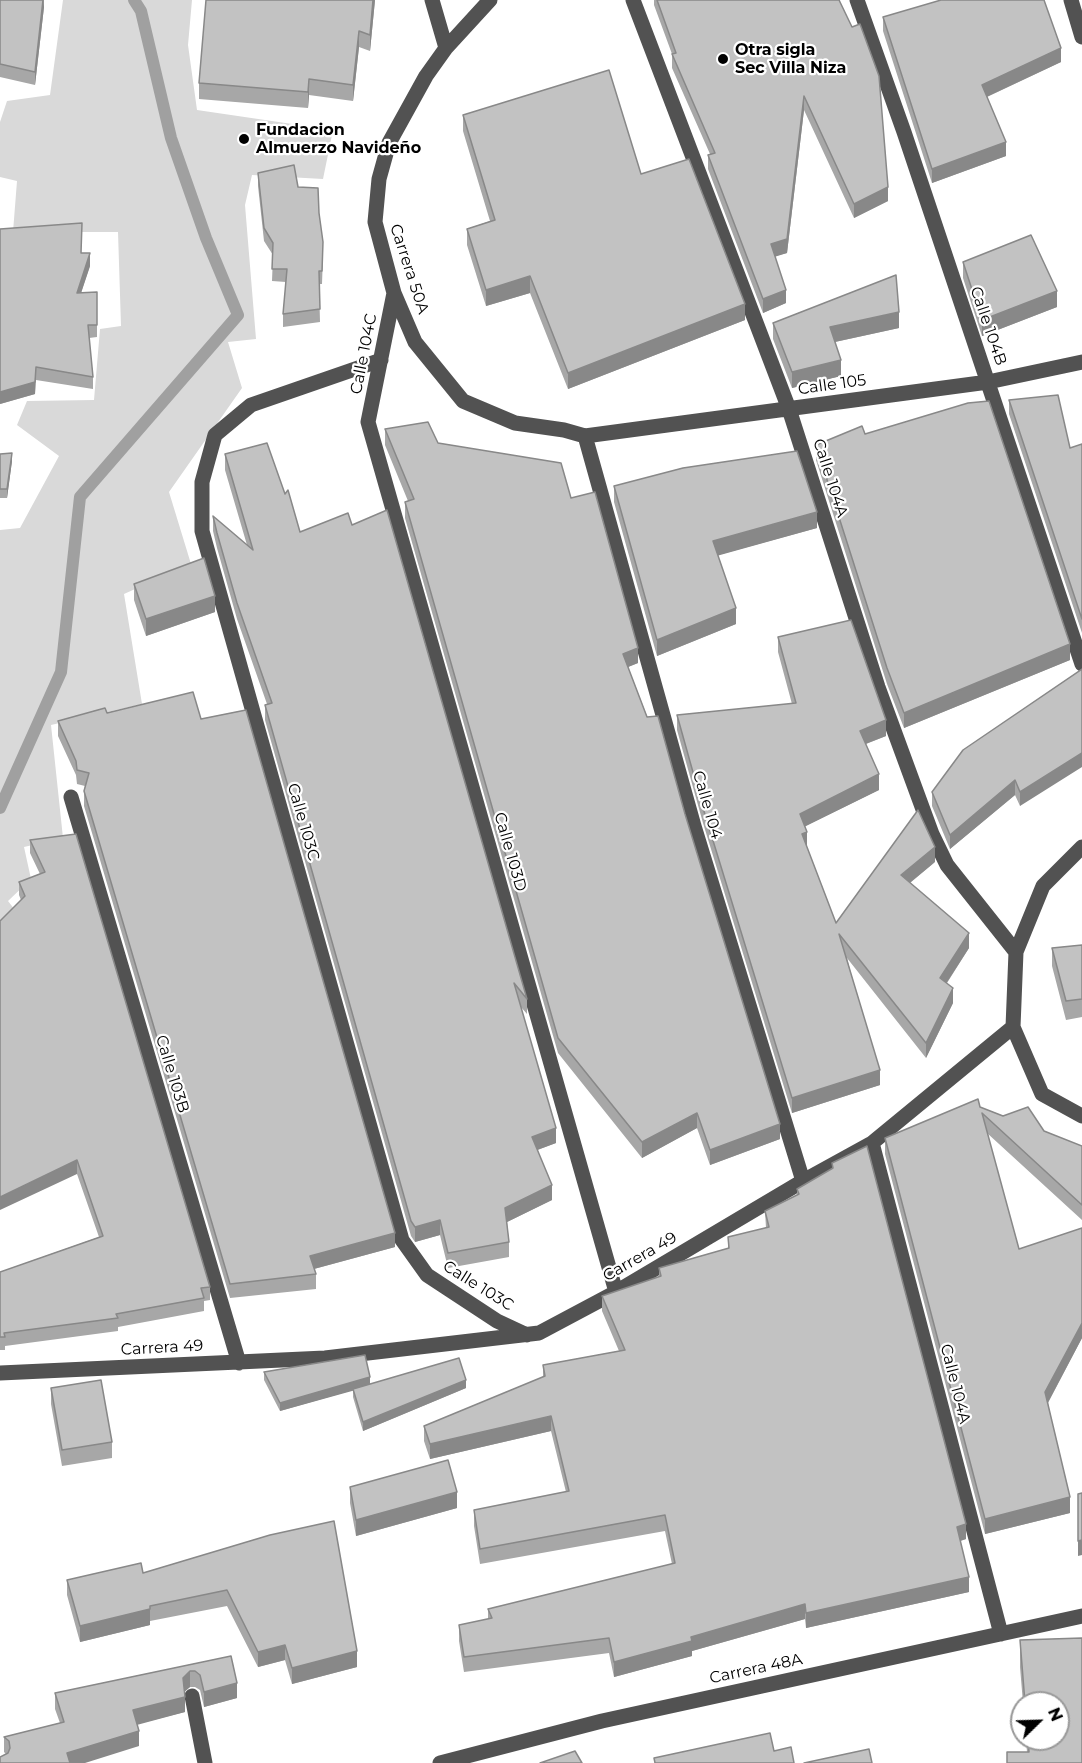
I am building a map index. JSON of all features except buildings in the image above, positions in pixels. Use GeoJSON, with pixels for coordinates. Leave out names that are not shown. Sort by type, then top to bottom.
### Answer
{"type":"FeatureCollection","features":[{"type":"Feature","properties":{"kind":"street"},"geometry":{"type":"LineString","coordinates":[[432,0],[446,48]]}},
{"type":"Feature","properties":{"kind":"street","name":"Carrera 50A"},"geometry":{"type":"LineString","coordinates":[[490,0],[446,48],[426,76],[389,143],[379,178],[375,222],[394,293],[415,342],[463,401],[515,423],[564,430],[585,436]]}},
{"type":"Feature","properties":{"kind":"street","name":"Calle 104A"},"geometry":{"type":"LineString","coordinates":[[633,0],[789,409],[878,687],[932,834],[947,865],[1016,952]]}},
{"type":"Feature","properties":{"kind":"street","name":"Calle 104B"},"geometry":{"type":"LineString","coordinates":[[857,0],[908,143],[1082,664]]}},
{"type":"Feature","properties":{"kind":"street"},"geometry":{"type":"LineString","coordinates":[[1071,0],[1082,37]]}},
{"type":"Feature","properties":{"kind":"street","name":"Calle 104C"},"geometry":{"type":"LineString","coordinates":[[368,422],[394,293]]}},
{"type":"Feature","properties":{"kind":"street","name":"Calle 103C"},"geometry":{"type":"LineString","coordinates":[[381,360],[251,405],[215,435],[202,482],[202,531],[402,1240],[427,1275],[497,1321],[526,1335]]}},
{"type":"Feature","properties":{"kind":"street","name":"Calle 105"},"geometry":{"type":"LineString","coordinates":[[585,436],[988,382],[1082,362]]}},
{"type":"Feature","properties":{"kind":"street","name":"Calle 103D"},"geometry":{"type":"LineString","coordinates":[[368,422],[616,1292]]}},
{"type":"Feature","properties":{"kind":"street","name":"Calle 104"},"geometry":{"type":"LineString","coordinates":[[585,436],[694,826],[803,1181]]}},
{"type":"Feature","properties":{"kind":"street","name":"Calle 103B"},"geometry":{"type":"LineString","coordinates":[[71,796],[239,1363]]}},
{"type":"Feature","properties":{"kind":"street"},"geometry":{"type":"LineString","coordinates":[[1082,848],[1043,886],[1016,952],[1013,1027],[1042,1094],[1082,1116]]}},
{"type":"Feature","properties":{"kind":"street","name":"Carrera 49"},"geometry":{"type":"LineString","coordinates":[[0,1373],[18,1374],[326,1358],[539,1333],[616,1292],[803,1181],[872,1143],[1013,1027]]}},
{"type":"Feature","properties":{"kind":"street","name":"Calle 104A"},"geometry":{"type":"LineString","coordinates":[[872,1143],[1001,1634]]}},
{"type":"Feature","properties":{"kind":"street","name":"Carrera 48A"},"geometry":{"type":"LineString","coordinates":[[440,1763],[602,1721],[1082,1616]]}},
{"type":"Feature","properties":{"kind":"street"},"geometry":{"type":"LineString","coordinates":[[192,1696],[205,1763]]}},
{"type":"Feature","properties":{"kind":"shaded area"},"geometry":{"type":"Polygon","coordinates":[[[63,0],[192,0],[188,45],[197,110],[333,130],[323,179],[252,175],[245,205],[256,339],[228,342],[242,388],[169,492],[191,564],[124,594],[142,704],[51,725],[63,838],[24,847],[31,879],[8,901],[18,914],[0,926],[0,530],[20,528],[59,456],[17,425],[27,401],[94,400],[100,329],[121,326],[118,232],[13,232],[17,181],[0,177],[0,122],[7,101],[50,95],[63,0]]]}},
{"type":"Feature","properties":{"kind":"waterway"},"geometry":{"type":"LineString","coordinates":[[0,808],[61,672],[80,497],[238,315],[206,238],[171,138],[141,11],[134,0]]}},
{"type":"Feature","properties":{"kind":"place","name":"Otra sigla Sec Villa Niza"},"geometry":{"type":"Point","coordinates":[723,59]}},
{"type":"Feature","properties":{"kind":"place","name":"Fundacion Almuerzo Navideño"},"geometry":{"type":"Point","coordinates":[244,139]}}]}
